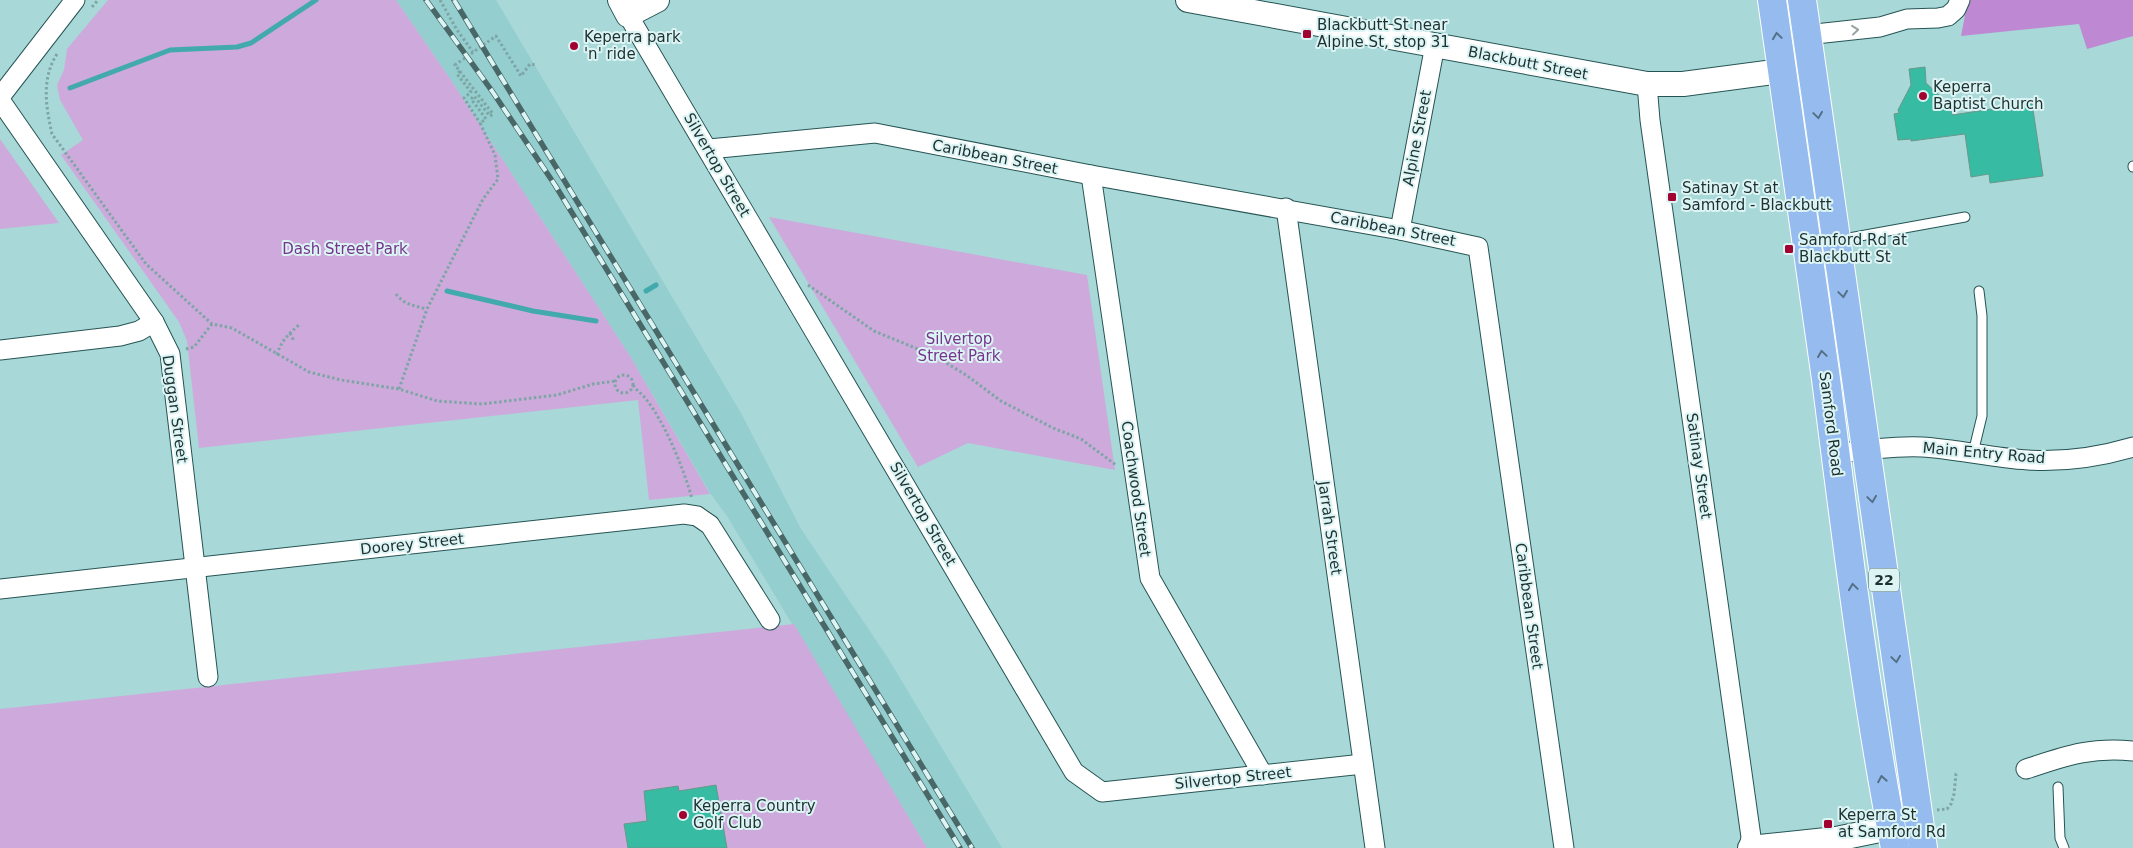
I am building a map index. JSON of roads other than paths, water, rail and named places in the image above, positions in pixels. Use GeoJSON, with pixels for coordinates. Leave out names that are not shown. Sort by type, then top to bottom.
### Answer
{"type":"FeatureCollection","features":[{"type":"Feature","properties":{"kind":"main road","name":"Samford Road"},"geometry":{"type":"LineString","coordinates":[[1772,0],[1880,767],[1893,838]]}},
{"type":"Feature","properties":{"kind":"main road","name":"Samford Road"},"geometry":{"type":"LineString","coordinates":[[1802,0],[1865,450],[1926,827]]}},
{"type":"Feature","properties":{"kind":"street"},"geometry":{"type":"LineString","coordinates":[[624,8],[657,0]]}},
{"type":"Feature","properties":{"kind":"street","name":"Blackbutt Street"},"geometry":{"type":"LineString","coordinates":[[1188,0],[1647,84],[1683,84],[1811,67]]}},
{"type":"Feature","properties":{"kind":"street"},"geometry":{"type":"LineString","coordinates":[[1806,35],[1880,27],[1907,20],[1948,16],[1956,9],[1960,0]]}},
{"type":"Feature","properties":{"kind":"street"},"geometry":{"type":"LineString","coordinates":[[0,99],[80,6]]}},
{"type":"Feature","properties":{"kind":"street","name":"Silvertop Street"},"geometry":{"type":"LineString","coordinates":[[624,8],[709,149],[1074,772],[1102,792],[1363,764]]}},
{"type":"Feature","properties":{"kind":"street","name":"Alpine Street"},"geometry":{"type":"LineString","coordinates":[[1400,230],[1435,45]]}},
{"type":"Feature","properties":{"kind":"street","name":"Satinay Street"},"geometry":{"type":"LineString","coordinates":[[1647,84],[1650,120],[1751,837],[1750,848]]}},
{"type":"Feature","properties":{"kind":"street","name":"Duggan Street"},"geometry":{"type":"LineString","coordinates":[[0,99],[154,322],[170,354],[208,677]]}},
{"type":"Feature","properties":{"kind":"street","name":"Caribbean Street"},"geometry":{"type":"LineString","coordinates":[[709,149],[875,133],[1091,176],[1286,208],[1478,247],[1564,848]]}},
{"type":"Feature","properties":{"kind":"street","name":"Coachwood Street"},"geometry":{"type":"LineString","coordinates":[[1091,176],[1150,578],[1263,775]]}},
{"type":"Feature","properties":{"kind":"street","name":"Jarrah Street"},"geometry":{"type":"LineString","coordinates":[[1286,208],[1375,848]]}},
{"type":"Feature","properties":{"kind":"street"},"geometry":{"type":"LineString","coordinates":[[0,350],[120,336],[139,331],[154,322]]}},
{"type":"Feature","properties":{"kind":"street","name":"Main Entry Road"},"geometry":{"type":"LineString","coordinates":[[1835,454],[1896,446],[1924,447],[2028,460],[2074,459],[2118,451],[2133,446]]}},
{"type":"Feature","properties":{"kind":"street","name":"Doorey Street"},"geometry":{"type":"LineString","coordinates":[[0,589],[684,514],[697,516],[710,525],[770,620]]}},
{"type":"Feature","properties":{"kind":"street"},"geometry":{"type":"LineString","coordinates":[[2026,769],[2076,753],[2110,749],[2133,751]]}},
{"type":"Feature","properties":{"kind":"street"},"geometry":{"type":"LineString","coordinates":[[1750,848],[1836,839],[1893,838],[1926,827]]}},
{"type":"Feature","properties":{"kind":"lane"},"geometry":{"type":"LineString","coordinates":[[1836,240],[1965,217]]}},
{"type":"Feature","properties":{"kind":"lane"},"geometry":{"type":"LineString","coordinates":[[1972,453],[1982,416],[1982,316],[1979,291]]}},
{"type":"Feature","properties":{"kind":"lane"},"geometry":{"type":"LineString","coordinates":[[2058,787],[2060,838],[2064,848]]}},
{"type":"Feature","properties":{"kind":"waterway"},"geometry":{"type":"LineString","coordinates":[[70,88],[170,50],[237,47],[251,43],[316,0]]}},
{"type":"Feature","properties":{"kind":"waterway"},"geometry":{"type":"LineString","coordinates":[[646,291],[656,285]]}},
{"type":"Feature","properties":{"kind":"waterway"},"geometry":{"type":"LineString","coordinates":[[447,291],[533,311],[596,321]]}},
{"type":"Feature","properties":{"kind":"railway"},"geometry":{"type":"LineString","coordinates":[[426,0],[492,91],[555,185],[960,848]]}},
{"type":"Feature","properties":{"kind":"railway"},"geometry":{"type":"LineString","coordinates":[[454,0],[972,848]]}},
{"type":"Feature","properties":{"kind":"place","name":"Blackbutt St near Alpine St, stop 31"},"geometry":{"type":"Point","coordinates":[1307,34]}},
{"type":"Feature","properties":{"kind":"place","name":"Keperra park 'n' ride"},"geometry":{"type":"Point","coordinates":[574,46]}},
{"type":"Feature","properties":{"kind":"place","name":"Keperra Baptist Church"},"geometry":{"type":"Point","coordinates":[1923,96]}},
{"type":"Feature","properties":{"kind":"place","name":"Satinay St at Samford - Blackbutt"},"geometry":{"type":"Point","coordinates":[1672,197]}},
{"type":"Feature","properties":{"kind":"place","name":"Samford Rd at Blackbutt St"},"geometry":{"type":"Point","coordinates":[1789,249]}},
{"type":"Feature","properties":{"kind":"place","name":"Keperra Country Golf Club"},"geometry":{"type":"Point","coordinates":[683,815]}},
{"type":"Feature","properties":{"kind":"place","name":"Keperra St at Samford Rd"},"geometry":{"type":"Point","coordinates":[1828,824]}},
{"type":"Feature","properties":{"kind":"park label","name":"Dash Street Park"},"geometry":{"type":"Point","coordinates":[345,249]}},
{"type":"Feature","properties":{"kind":"park label","name":"Silvertop Street Park"},"geometry":{"type":"Point","coordinates":[959,348]}}]}
